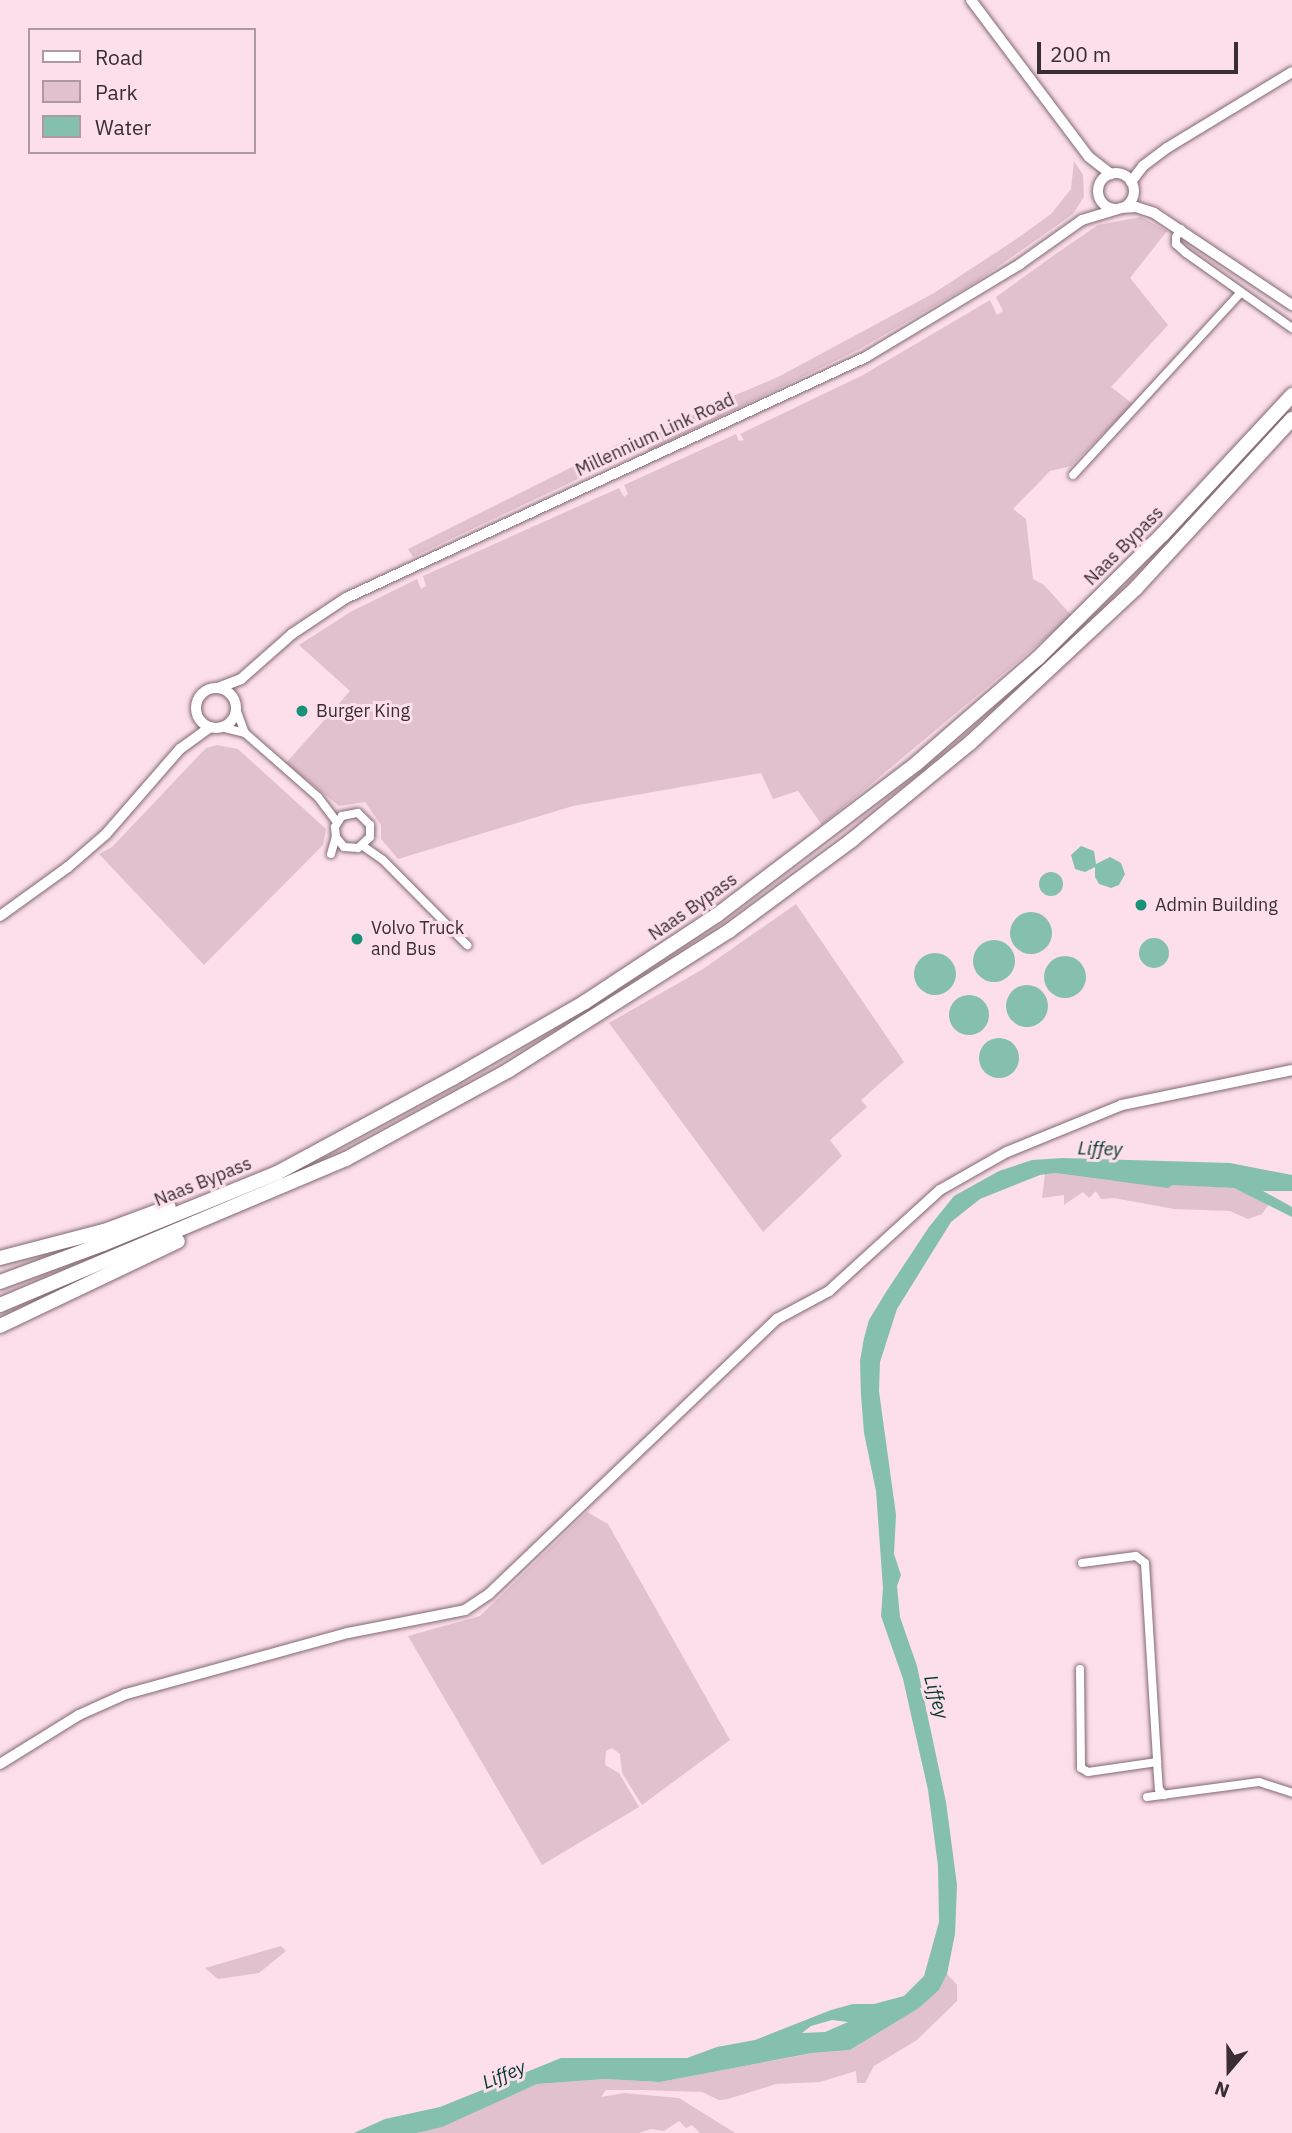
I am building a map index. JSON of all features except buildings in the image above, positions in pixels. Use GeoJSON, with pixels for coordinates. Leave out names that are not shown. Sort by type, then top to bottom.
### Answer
{"type":"FeatureCollection","features":[{"type":"Feature","properties":{"kind":"highway","name":"Naas Bypass"},"geometry":{"type":"LineString","coordinates":[[0,1282],[103,1244],[277,1173],[367,1122],[453,1078],[585,1002],[717,915],[917,763],[1038,658],[1164,534],[1292,395]]}},
{"type":"Feature","properties":{"kind":"highway","name":"Naas Bypass"},"geometry":{"type":"LineString","coordinates":[[0,1305],[346,1159],[509,1070],[729,930],[852,840],[970,743],[1136,588],[1292,419]]}},
{"type":"Feature","properties":{"kind":"highway"},"geometry":{"type":"LineString","coordinates":[[0,1258],[104,1231],[188,1200],[367,1122]]}},
{"type":"Feature","properties":{"kind":"highway"},"geometry":{"type":"LineString","coordinates":[[0,1326],[197,1232],[265,1194]]}},
{"type":"Feature","properties":{"kind":"main road"},"geometry":{"type":"LineString","coordinates":[[971,0],[1089,157],[1132,185],[1154,213]]}},
{"type":"Feature","properties":{"kind":"main road"},"geometry":{"type":"LineString","coordinates":[[1098,192],[1102,179],[1143,166],[1292,72]]}},
{"type":"Feature","properties":{"kind":"main road"},"geometry":{"type":"LineString","coordinates":[[1089,157],[1103,204],[1119,209],[1136,206],[1154,213],[1292,305]]}},
{"type":"Feature","properties":{"kind":"main road"},"geometry":{"type":"LineString","coordinates":[[1119,209],[1130,202],[1132,185],[1143,166]]}},
{"type":"Feature","properties":{"kind":"main road","name":"Millennium Link Road"},"geometry":{"type":"LineString","coordinates":[[1082,220],[1098,192]]}},
{"type":"Feature","properties":{"kind":"main road","name":"Millennium Link Road"},"geometry":{"type":"LineString","coordinates":[[218,688],[241,678],[292,634],[346,598],[866,357],[1020,264],[1082,220],[1119,209]]}},
{"type":"Feature","properties":{"kind":"main road","name":"Millennium Link Road"},"geometry":{"type":"LineString","coordinates":[[234,703],[241,678]]}},
{"type":"Feature","properties":{"kind":"main road"},"geometry":{"type":"LineString","coordinates":[[0,916],[68,867],[106,834],[187,741],[230,721],[234,703],[218,688],[201,695],[187,741]]}},
{"type":"Feature","properties":{"kind":"main road"},"geometry":{"type":"LineString","coordinates":[[196,712],[201,722],[216,727]]}},
{"type":"Feature","properties":{"kind":"main road"},"geometry":{"type":"LineString","coordinates":[[0,1764],[79,1716],[127,1694],[348,1633],[465,1610],[489,1594],[777,1319],[837,1285],[940,1190],[1007,1152],[1122,1105],[1292,1070]]}},
{"type":"Feature","properties":{"kind":"street"},"geometry":{"type":"LineString","coordinates":[[1181,229],[1176,237],[1176,244],[1292,328]]}},
{"type":"Feature","properties":{"kind":"street"},"geometry":{"type":"LineString","coordinates":[[1073,475],[1241,292]]}},
{"type":"Feature","properties":{"kind":"street"},"geometry":{"type":"LineString","coordinates":[[234,703],[245,733],[331,811],[337,822],[331,854],[344,847],[354,849],[363,846],[370,837]]}},
{"type":"Feature","properties":{"kind":"street"},"geometry":{"type":"LineString","coordinates":[[216,727],[245,733]]}},
{"type":"Feature","properties":{"kind":"street"},"geometry":{"type":"LineString","coordinates":[[331,811],[363,816],[370,825],[370,837],[383,860]]}},
{"type":"Feature","properties":{"kind":"street"},"geometry":{"type":"LineString","coordinates":[[337,822],[346,814]]}},
{"type":"Feature","properties":{"kind":"street"},"geometry":{"type":"LineString","coordinates":[[336,837],[344,847]]}},
{"type":"Feature","properties":{"kind":"street"},"geometry":{"type":"LineString","coordinates":[[363,846],[383,860],[467,945]]}},
{"type":"Feature","properties":{"kind":"street"},"geometry":{"type":"LineString","coordinates":[[1082,1563],[1136,1556],[1145,1563],[1159,1789],[1164,1794]]}},
{"type":"Feature","properties":{"kind":"street"},"geometry":{"type":"LineString","coordinates":[[1080,1669],[1081,1768],[1088,1772],[1157,1762]]}},
{"type":"Feature","properties":{"kind":"street"},"geometry":{"type":"LineString","coordinates":[[1147,1797],[1259,1782],[1292,1793]]}},
{"type":"Feature","properties":{"kind":"green space"},"geometry":{"type":"Polygon","coordinates":[[[1074,161],[1083,175],[1084,197],[1073,214],[976,282],[858,350],[649,451],[644,440],[707,407],[778,377],[934,293],[1012,242],[1051,214],[1071,189],[1074,161]]]}},
{"type":"Feature","properties":{"kind":"green space"},"geometry":{"type":"Polygon","coordinates":[[[1141,217],[1167,231],[1130,278],[1168,325],[1111,387],[1133,404],[1071,466],[1050,471],[1013,509],[1026,519],[1033,579],[1044,585],[1072,616],[822,825],[798,791],[773,799],[761,773],[573,806],[398,859],[381,839],[381,825],[365,802],[339,806],[286,763],[350,691],[299,645],[352,611],[417,579],[421,589],[426,586],[423,576],[619,488],[624,497],[628,494],[624,485],[736,434],[739,441],[744,440],[740,434],[863,375],[990,300],[997,315],[1003,311],[996,297],[1098,225],[1141,217]]]}},
{"type":"Feature","properties":{"kind":"green space"},"geometry":{"type":"Polygon","coordinates":[[[624,441],[637,451],[413,557],[408,549],[624,441]]]}},
{"type":"Feature","properties":{"kind":"green space"},"geometry":{"type":"Polygon","coordinates":[[[217,745],[238,749],[326,829],[323,845],[204,965],[99,854],[112,847],[206,748],[217,745]]]}},
{"type":"Feature","properties":{"kind":"green space"},"geometry":{"type":"Polygon","coordinates":[[[796,904],[904,1062],[861,1100],[867,1107],[830,1140],[842,1156],[763,1232],[609,1023],[703,969],[796,904]]]}},
{"type":"Feature","properties":{"kind":"green space"},"geometry":{"type":"Polygon","coordinates":[[[1045,1174],[1114,1181],[1234,1188],[1269,1204],[1262,1214],[1248,1219],[1230,1211],[1174,1209],[1114,1198],[1101,1199],[1096,1191],[1089,1198],[1083,1192],[1064,1205],[1064,1195],[1042,1198],[1045,1174]]]}},
{"type":"Feature","properties":{"kind":"green space"},"geometry":{"type":"Polygon","coordinates":[[[587,1512],[608,1524],[730,1740],[642,1805],[622,1773],[620,1754],[612,1748],[606,1751],[605,1765],[619,1773],[639,1807],[542,1865],[408,1636],[480,1616],[587,1512]]]}},
{"type":"Feature","properties":{"kind":"green space"},"geometry":{"type":"Polygon","coordinates":[[[281,1946],[286,1951],[259,1973],[218,1979],[205,1968],[281,1946]]]}},
{"type":"Feature","properties":{"kind":"green space"},"geometry":{"type":"Polygon","coordinates":[[[947,1974],[957,1985],[957,2001],[917,2040],[874,2066],[865,2083],[857,2083],[856,2071],[820,2082],[776,2084],[719,2100],[702,2092],[642,2090],[606,2090],[601,2097],[624,2093],[679,2098],[735,2133],[700,2133],[692,2125],[686,2128],[679,2121],[664,2131],[651,2129],[639,2133],[417,2133],[443,2126],[537,2084],[605,2079],[660,2082],[813,2053],[850,2050],[919,2008],[939,1990],[947,1974]]]}},
{"type":"Feature","properties":{"kind":"water"},"geometry":{"type":"Polygon","coordinates":[[[1081,846],[1094,851],[1096,864],[1110,857],[1121,863],[1125,874],[1119,885],[1111,888],[1099,884],[1095,877],[1095,867],[1085,872],[1075,869],[1071,855],[1081,846]]]}},
{"type":"Feature","properties":{"kind":"water"},"geometry":{"type":"Polygon","coordinates":[[[1051,872],[1060,875],[1063,884],[1060,893],[1051,896],[1042,893],[1039,884],[1042,875],[1051,872]]]}},
{"type":"Feature","properties":{"kind":"water"},"geometry":{"type":"Polygon","coordinates":[[[1031,912],[1046,918],[1052,933],[1046,948],[1031,954],[1016,948],[1010,933],[1016,918],[1031,912]]]}},
{"type":"Feature","properties":{"kind":"water"},"geometry":{"type":"Polygon","coordinates":[[[1154,938],[1165,942],[1169,953],[1165,964],[1154,968],[1143,964],[1139,953],[1143,942],[1154,938]]]}},
{"type":"Feature","properties":{"kind":"water"},"geometry":{"type":"Polygon","coordinates":[[[994,940],[1009,946],[1015,961],[1009,976],[994,982],[979,976],[973,961],[979,946],[994,940]]]}},
{"type":"Feature","properties":{"kind":"water"},"geometry":{"type":"Polygon","coordinates":[[[935,953],[950,959],[956,974],[950,989],[935,995],[920,989],[914,974],[920,959],[935,953]]]}},
{"type":"Feature","properties":{"kind":"water"},"geometry":{"type":"Polygon","coordinates":[[[1065,956],[1080,962],[1086,977],[1080,992],[1065,998],[1050,992],[1044,977],[1050,962],[1065,956]]]}},
{"type":"Feature","properties":{"kind":"water"},"geometry":{"type":"Polygon","coordinates":[[[1027,985],[1042,991],[1048,1006],[1042,1021],[1027,1027],[1012,1021],[1006,1006],[1012,991],[1027,985]]]}},
{"type":"Feature","properties":{"kind":"water"},"geometry":{"type":"Polygon","coordinates":[[[969,995],[983,1001],[989,1015],[983,1029],[969,1035],[955,1029],[949,1015],[955,1001],[969,995]]]}},
{"type":"Feature","properties":{"kind":"water"},"geometry":{"type":"Polygon","coordinates":[[[999,1038],[1007,1039],[1013,1044],[1018,1050],[1018,1066],[1013,1072],[1007,1077],[999,1078],[991,1077],[985,1072],[980,1066],[979,1058],[980,1050],[985,1044],[991,1039],[999,1038]]]}},
{"type":"Feature","properties":{"kind":"water"},"geometry":{"type":"Polygon","coordinates":[[[1063,1158],[1230,1163],[1292,1175],[1292,1191],[1263,1191],[1292,1207],[1292,1217],[1234,1188],[1173,1185],[1168,1188],[1055,1173],[1040,1175],[980,1199],[951,1222],[897,1309],[880,1362],[879,1391],[896,1515],[894,1554],[901,1575],[897,1586],[900,1617],[917,1666],[946,1802],[957,1885],[955,1934],[947,1974],[939,1990],[919,2008],[850,2050],[812,2053],[660,2082],[605,2079],[537,2084],[442,2127],[417,2133],[354,2133],[385,2119],[440,2107],[561,2058],[687,2058],[717,2047],[755,2040],[831,2010],[853,2004],[874,2004],[904,1996],[924,1976],[939,1922],[938,1866],[928,1790],[903,1679],[881,1616],[883,1588],[876,1491],[864,1433],[860,1361],[869,1320],[929,1227],[954,1196],[999,1171],[1032,1160],[1063,1158]],[[832,2020],[811,2026],[802,2033],[825,2032],[848,2022],[832,2020]]]}},
{"type":"Feature","properties":{"kind":"place","name":"Burger King"},"geometry":{"type":"Point","coordinates":[302,711]}},
{"type":"Feature","properties":{"kind":"place","name":"Admin Building"},"geometry":{"type":"Point","coordinates":[1141,905]}},
{"type":"Feature","properties":{"kind":"place","name":"Volvo Truck and Bus"},"geometry":{"type":"Point","coordinates":[357,939]}},
{"type":"Feature","properties":{"kind":"water label","name":"Liffey"},"geometry":{"type":"Point","coordinates":[1100,1149]}},
{"type":"Feature","properties":{"kind":"water label","name":"Liffey"},"geometry":{"type":"Point","coordinates":[936,1697]}},
{"type":"Feature","properties":{"kind":"water label","name":"Liffey"},"geometry":{"type":"Point","coordinates":[504,2075]}}]}
